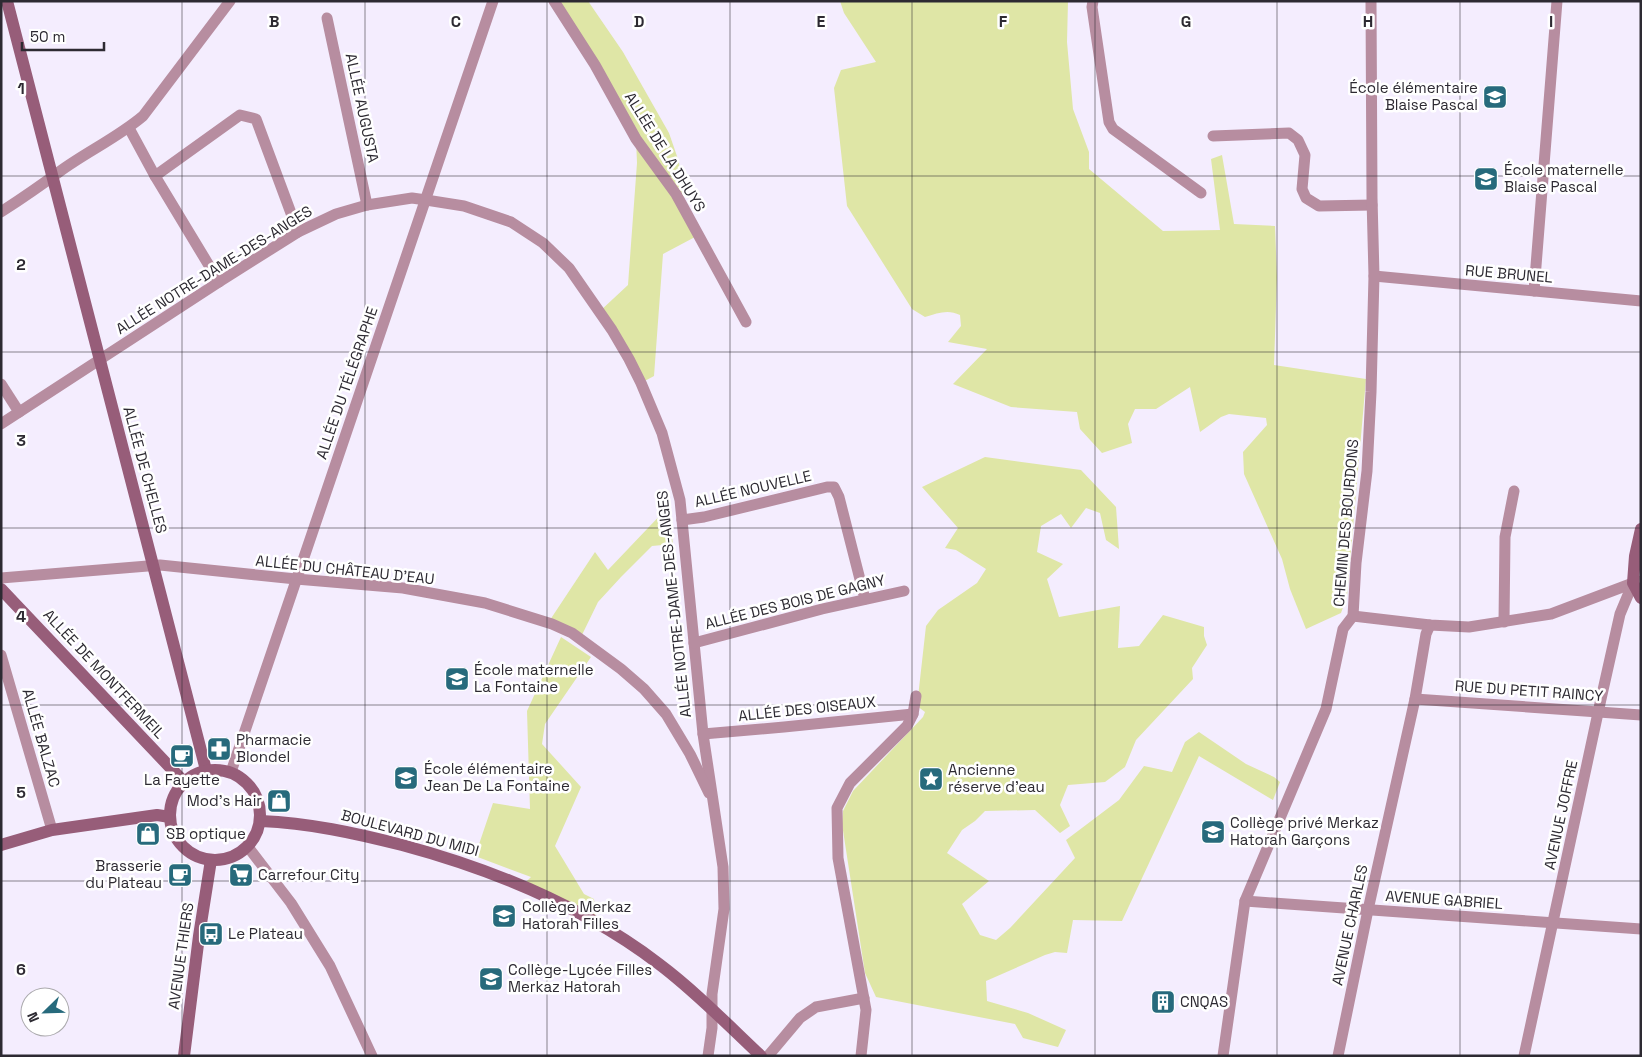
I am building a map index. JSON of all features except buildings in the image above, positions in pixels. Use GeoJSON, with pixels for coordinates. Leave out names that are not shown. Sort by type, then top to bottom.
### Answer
{"type":"FeatureCollection","features":[{"type":"Feature","properties":{"kind":"street","name":"ALLÉE DE CHELLES"},"geometry":{"type":"LineString","coordinates":[[7,1],[206,770]]}},
{"type":"Feature","properties":{"kind":"street"},"geometry":{"type":"LineString","coordinates":[[1,212],[129,128],[143,116],[230,1]]}},
{"type":"Feature","properties":{"kind":"street","name":"ALLÉE DE LA DHUYS"},"geometry":{"type":"LineString","coordinates":[[554,1],[595,65],[636,139],[676,194],[746,322]]}},
{"type":"Feature","properties":{"kind":"street"},"geometry":{"type":"LineString","coordinates":[[1093,1],[1092,7],[1100,64],[1110,122],[1113,129],[1200,192]]}},
{"type":"Feature","properties":{"kind":"street","name":"CHEMIN DES BOURDONS"},"geometry":{"type":"LineString","coordinates":[[1222,1056],[1245,901],[1326,708],[1343,629],[1353,616],[1356,563],[1367,471],[1372,392],[1374,276],[1371,1]]}},
{"type":"Feature","properties":{"kind":"street"},"geometry":{"type":"LineString","coordinates":[[1534,291],[1557,1]]}},
{"type":"Feature","properties":{"kind":"street","name":"ALLÉE DU TÉLÉGRAPHE"},"geometry":{"type":"LineString","coordinates":[[232,772],[426,200],[491,2]]}},
{"type":"Feature","properties":{"kind":"street","name":"ALLÉE AUGUSTA"},"geometry":{"type":"LineString","coordinates":[[327,18],[367,205]]}},
{"type":"Feature","properties":{"kind":"street"},"geometry":{"type":"LineString","coordinates":[[155,176],[240,115],[256,118],[298,232]]}},
{"type":"Feature","properties":{"kind":"street"},"geometry":{"type":"LineString","coordinates":[[129,128],[155,176],[219,282]]}},
{"type":"Feature","properties":{"kind":"street"},"geometry":{"type":"LineString","coordinates":[[1213,136],[1289,133],[1298,140],[1305,155],[1302,189],[1306,198],[1319,206],[1372,205]]}},
{"type":"Feature","properties":{"kind":"street","name":"ALLÉE NOTRE-DAME-DES-ANGES"},"geometry":{"type":"LineString","coordinates":[[1,424],[298,232],[336,214],[367,205],[412,198],[464,206],[511,222],[543,243],[569,268],[612,330],[642,383],[662,433],[680,500],[703,734],[724,867],[724,909],[712,994],[713,1011],[708,1056]]}},
{"type":"Feature","properties":{"kind":"street","name":"RUE BRUNEL"},"geometry":{"type":"LineString","coordinates":[[1374,276],[1641,302]]}},
{"type":"Feature","properties":{"kind":"street"},"geometry":{"type":"LineString","coordinates":[[1,384],[20,412]]}},
{"type":"Feature","properties":{"kind":"street","name":"ALLÉE NOUVELLE"},"geometry":{"type":"LineString","coordinates":[[682,520],[704,517],[827,487],[834,487],[865,599]]}},
{"type":"Feature","properties":{"kind":"street"},"geometry":{"type":"LineString","coordinates":[[1504,622],[1505,537],[1514,491]]}},
{"type":"Feature","properties":{"kind":"street"},"geometry":{"type":"LineString","coordinates":[[1641,529],[1637,582],[1641,598]]}},
{"type":"Feature","properties":{"kind":"street","name":"ALLÉE DU CHÂTEAU D'EAU"},"geometry":{"type":"LineString","coordinates":[[1,578],[152,565],[296,580],[403,588],[485,603],[552,624],[572,633],[621,668],[644,689],[666,714],[690,754],[715,806]]}},
{"type":"Feature","properties":{"kind":"street"},"geometry":{"type":"LineString","coordinates":[[1353,616],[1430,625],[1469,627],[1551,614],[1637,582]]}},
{"type":"Feature","properties":{"kind":"street","name":"AVENUE JOFFRE"},"geometry":{"type":"LineString","coordinates":[[1524,1056],[1620,614],[1637,582]]}},
{"type":"Feature","properties":{"kind":"street","name":"ALLÉE DE MONTFERMEIL"},"geometry":{"type":"LineString","coordinates":[[1,589],[184,782]]}},
{"type":"Feature","properties":{"kind":"street","name":"ALLÉE DES BOIS DE GAGNY"},"geometry":{"type":"LineString","coordinates":[[694,643],[865,599],[904,591]]}},
{"type":"Feature","properties":{"kind":"street","name":"AVENUE CHARLES"},"geometry":{"type":"LineString","coordinates":[[1338,1056],[1415,699],[1426,634],[1430,625]]}},
{"type":"Feature","properties":{"kind":"street","name":"ALLÉE BALZAC"},"geometry":{"type":"LineString","coordinates":[[1,655],[52,830]]}},
{"type":"Feature","properties":{"kind":"street"},"geometry":{"type":"LineString","coordinates":[[861,1056],[866,1010],[838,858],[836,808],[850,783],[907,726],[913,714],[916,696]]}},
{"type":"Feature","properties":{"kind":"street","name":"RUE DU PETIT RAINCY"},"geometry":{"type":"LineString","coordinates":[[1415,699],[1641,715]]}},
{"type":"Feature","properties":{"kind":"street","name":"ALLÉE DES OISEAUX"},"geometry":{"type":"LineString","coordinates":[[703,734],[913,714]]}},
{"type":"Feature","properties":{"kind":"street"},"geometry":{"type":"LineString","coordinates":[[219,769],[232,772],[244,779],[253,789],[259,802],[261,821],[256,835],[248,847],[237,855],[225,860],[211,860],[195,856],[182,846],[172,830],[170,818],[172,801],[177,790],[194,774],[206,770],[219,769]]}},
{"type":"Feature","properties":{"kind":"street"},"geometry":{"type":"LineString","coordinates":[[1,845],[52,830],[157,815],[170,818]]}},
{"type":"Feature","properties":{"kind":"street","name":"BOULEVARD DU MIDI"},"geometry":{"type":"LineString","coordinates":[[261,821],[314,825],[355,833],[452,858],[524,886],[604,926],[659,964],[761,1056]]}},
{"type":"Feature","properties":{"kind":"street"},"geometry":{"type":"LineString","coordinates":[[248,847],[291,903],[330,966],[372,1056]]}},
{"type":"Feature","properties":{"kind":"street","name":"AVENUE THIERS"},"geometry":{"type":"LineString","coordinates":[[184,1056],[211,860]]}},
{"type":"Feature","properties":{"kind":"street","name":"AVENUE GABRIEL"},"geometry":{"type":"LineString","coordinates":[[1245,901],[1641,929]]}},
{"type":"Feature","properties":{"kind":"street"},"geometry":{"type":"LineString","coordinates":[[768,1056],[800,1018],[816,1007],[864,998]]}},
{"type":"Feature","properties":{"kind":"green space"},"geometry":{"type":"Polygon","coordinates":[[[554,1],[588,1],[623,52],[669,133],[679,162],[682,192],[695,237],[663,254],[654,376],[641,383],[599,312],[628,285],[637,163],[636,139],[554,1]]]}},
{"type":"Feature","properties":{"kind":"green space"},"geometry":{"type":"Polygon","coordinates":[[[840,1],[1068,1],[1067,42],[1073,109],[1089,152],[1089,169],[1163,231],[1220,230],[1211,159],[1222,155],[1234,224],[1275,226],[1277,277],[1274,365],[1366,379],[1347,596],[1341,613],[1306,629],[1290,589],[1282,559],[1244,474],[1243,452],[1267,425],[1266,418],[1229,414],[1221,417],[1200,432],[1190,387],[1156,409],[1135,409],[1128,424],[1132,443],[1102,453],[1080,429],[1077,412],[1011,407],[953,384],[987,349],[948,342],[961,326],[960,315],[947,312],[925,317],[912,309],[847,206],[834,88],[841,70],[876,62],[844,13],[840,1]]]}},
{"type":"Feature","properties":{"kind":"green space"},"geometry":{"type":"Polygon","coordinates":[[[985,457],[1081,470],[1116,507],[1119,549],[1106,540],[1100,513],[1086,508],[1071,528],[1061,514],[1041,526],[1037,552],[1063,564],[1047,579],[1059,617],[1120,606],[1118,648],[1139,646],[1163,615],[1204,627],[1207,645],[1192,668],[1193,679],[1136,740],[1125,767],[1105,782],[1068,785],[1060,805],[1070,826],[1060,833],[1035,810],[985,811],[962,830],[947,853],[989,881],[962,904],[980,935],[996,940],[1010,928],[1075,858],[1066,840],[1119,800],[1144,766],[1172,772],[1185,742],[1199,732],[1246,764],[1274,777],[1280,782],[1273,800],[1199,756],[1122,921],[1073,920],[1067,953],[1055,952],[1045,955],[986,981],[987,1001],[1028,1013],[1066,1030],[1058,1047],[1023,1038],[1015,1024],[876,997],[865,973],[842,824],[843,811],[853,791],[923,717],[925,712],[917,706],[926,626],[938,610],[977,583],[986,569],[956,550],[945,548],[958,528],[922,487],[985,457]]]}},
{"type":"Feature","properties":{"kind":"green space"},"geometry":{"type":"Polygon","coordinates":[[[668,507],[673,544],[652,546],[621,577],[598,602],[580,639],[548,623],[595,552],[608,570],[668,507]]]}},
{"type":"Feature","properties":{"kind":"green space"},"geometry":{"type":"Polygon","coordinates":[[[561,637],[591,657],[545,724],[542,744],[581,787],[555,846],[584,894],[594,899],[596,922],[523,885],[531,877],[475,856],[493,803],[530,809],[527,711],[561,637]]]}},
{"type":"Feature","properties":{"kind":"place","name":"École élémentaire Blaise Pascal"},"geometry":{"type":"Point","coordinates":[1495,97]}},
{"type":"Feature","properties":{"kind":"place","name":"École maternelle Blaise Pascal"},"geometry":{"type":"Point","coordinates":[1486,179]}},
{"type":"Feature","properties":{"kind":"place","name":"École maternelle La Fontaine"},"geometry":{"type":"Point","coordinates":[457,679]}},
{"type":"Feature","properties":{"kind":"place","name":"Pharmacie Blondel"},"geometry":{"type":"Point","coordinates":[219,749]}},
{"type":"Feature","properties":{"kind":"place","name":"La Fayette"},"geometry":{"type":"Point","coordinates":[182,756]}},
{"type":"Feature","properties":{"kind":"place","name":"École élémentaire Jean De La Fontaine"},"geometry":{"type":"Point","coordinates":[406,778]}},
{"type":"Feature","properties":{"kind":"place","name":"Ancienne réserve d'eau"},"geometry":{"type":"Point","coordinates":[931,779]}},
{"type":"Feature","properties":{"kind":"place","name":"Mod's Hair"},"geometry":{"type":"Point","coordinates":[279,801]}},
{"type":"Feature","properties":{"kind":"place","name":"Collège privé Merkaz Hatorah Garçons"},"geometry":{"type":"Point","coordinates":[1213,832]}},
{"type":"Feature","properties":{"kind":"place","name":"SB optique"},"geometry":{"type":"Point","coordinates":[148,834]}},
{"type":"Feature","properties":{"kind":"place","name":"Brasserie du Plateau"},"geometry":{"type":"Point","coordinates":[180,875]}},
{"type":"Feature","properties":{"kind":"place","name":"Carrefour City"},"geometry":{"type":"Point","coordinates":[241,875]}},
{"type":"Feature","properties":{"kind":"place","name":"Collège Merkaz Hatorah Filles"},"geometry":{"type":"Point","coordinates":[504,916]}},
{"type":"Feature","properties":{"kind":"place","name":"Le Plateau"},"geometry":{"type":"Point","coordinates":[211,934]}},
{"type":"Feature","properties":{"kind":"place","name":"Collège-Lycée Filles Merkaz Hatorah"},"geometry":{"type":"Point","coordinates":[491,979]}},
{"type":"Feature","properties":{"kind":"place","name":"CNQAS"},"geometry":{"type":"Point","coordinates":[1163,1002]}}]}
